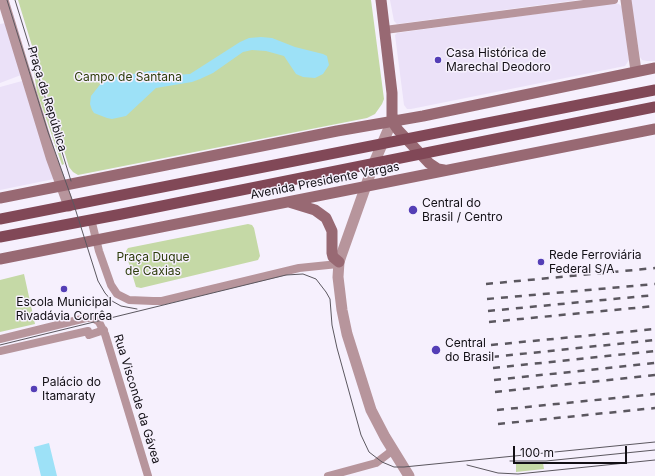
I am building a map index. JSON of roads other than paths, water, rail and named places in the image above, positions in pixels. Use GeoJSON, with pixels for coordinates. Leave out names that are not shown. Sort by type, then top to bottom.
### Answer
{"type":"FeatureCollection","features":[{"type":"Feature","properties":{"kind":"main road"},"geometry":{"type":"LineString","coordinates":[[381,0],[392,93],[392,121],[420,154],[435,167],[445,170]]}},
{"type":"Feature","properties":{"kind":"main road"},"geometry":{"type":"LineString","coordinates":[[0,198],[423,116],[655,68]]}},
{"type":"Feature","properties":{"kind":"main road","name":"Avenida Presidente Vargas"},"geometry":{"type":"LineString","coordinates":[[1,219],[655,90]]}},
{"type":"Feature","properties":{"kind":"main road","name":"Avenida Presidente Vargas"},"geometry":{"type":"LineString","coordinates":[[0,237],[655,107]]}},
{"type":"Feature","properties":{"kind":"main road","name":"Avenida Presidente Vargas"},"geometry":{"type":"LineString","coordinates":[[0,259],[655,129]]}},
{"type":"Feature","properties":{"kind":"main road"},"geometry":{"type":"LineString","coordinates":[[288,202],[315,210],[326,218],[332,231],[333,257],[338,263]]}},
{"type":"Feature","properties":{"kind":"street","name":"Praça da República"},"geometry":{"type":"LineString","coordinates":[[3,0],[69,206]]}},
{"type":"Feature","properties":{"kind":"street"},"geometry":{"type":"LineString","coordinates":[[384,30],[614,0]]}},
{"type":"Feature","properties":{"kind":"street"},"geometry":{"type":"LineString","coordinates":[[626,0],[636,71]]}},
{"type":"Feature","properties":{"kind":"street"},"geometry":{"type":"LineString","coordinates":[[392,121],[365,186],[338,263],[338,285],[347,334],[371,410],[409,476]]}},
{"type":"Feature","properties":{"kind":"street"},"geometry":{"type":"LineString","coordinates":[[91,220],[96,240],[113,289],[120,296],[129,300],[162,301],[298,268],[338,263]]}},
{"type":"Feature","properties":{"kind":"street"},"geometry":{"type":"LineString","coordinates":[[0,340],[88,318],[98,320],[104,330],[89,335],[88,331],[0,351]]}},
{"type":"Feature","properties":{"kind":"street","name":"Rua Visconde da Gávea"},"geometry":{"type":"LineString","coordinates":[[104,330],[148,476]]}},
{"type":"Feature","properties":{"kind":"street"},"geometry":{"type":"LineString","coordinates":[[328,476],[376,463],[393,450]]}},
{"type":"Feature","properties":{"kind":"water"},"geometry":{"type":"Polygon","coordinates":[[[249,38],[272,38],[295,47],[323,54],[327,56],[329,65],[323,74],[315,78],[303,77],[296,74],[284,56],[266,51],[252,50],[243,52],[213,73],[200,79],[192,82],[156,88],[126,116],[112,119],[94,113],[92,110],[90,104],[91,96],[102,82],[110,78],[150,71],[161,71],[176,75],[190,74],[240,42],[249,38]]]}},
{"type":"Feature","properties":{"kind":"water"},"geometry":{"type":"Polygon","coordinates":[[[49,443],[57,476],[41,476],[34,447],[49,443]]]}},
{"type":"Feature","properties":{"kind":"tram line"},"geometry":{"type":"LineString","coordinates":[[7,0],[48,132],[74,205],[98,281],[112,301],[121,306],[137,309]]}},
{"type":"Feature","properties":{"kind":"tram line"},"geometry":{"type":"LineString","coordinates":[[15,0],[71,181]]}},
{"type":"Feature","properties":{"kind":"tram line"},"geometry":{"type":"LineString","coordinates":[[0,345],[286,275],[303,274],[316,279],[330,299],[332,325],[337,348],[361,435],[369,452],[382,462],[394,467],[404,467],[655,442]]}},
{"type":"Feature","properties":{"kind":"tram line"},"geometry":{"type":"LineString","coordinates":[[510,461],[546,461],[655,450]]}},
{"type":"Feature","properties":{"kind":"tram line"},"geometry":{"type":"LineString","coordinates":[[467,465],[498,473],[518,474],[655,460]]}},
{"type":"Feature","properties":{"kind":"railway"},"geometry":{"type":"LineString","coordinates":[[486,284],[655,268]]}},
{"type":"Feature","properties":{"kind":"railway"},"geometry":{"type":"LineString","coordinates":[[487,299],[655,284]]}},
{"type":"Feature","properties":{"kind":"railway"},"geometry":{"type":"LineString","coordinates":[[488,311],[655,295]]}},
{"type":"Feature","properties":{"kind":"railway"},"geometry":{"type":"LineString","coordinates":[[489,322],[655,306]]}},
{"type":"Feature","properties":{"kind":"railway"},"geometry":{"type":"LineString","coordinates":[[491,345],[655,329]]}},
{"type":"Feature","properties":{"kind":"railway"},"geometry":{"type":"LineString","coordinates":[[492,357],[655,340]]}},
{"type":"Feature","properties":{"kind":"railway"},"geometry":{"type":"LineString","coordinates":[[493,368],[655,351]]}},
{"type":"Feature","properties":{"kind":"railway"},"geometry":{"type":"LineString","coordinates":[[494,380],[655,363]]}},
{"type":"Feature","properties":{"kind":"railway"},"geometry":{"type":"LineString","coordinates":[[495,392],[655,375]]}},
{"type":"Feature","properties":{"kind":"railway"},"geometry":{"type":"LineString","coordinates":[[497,410],[655,394]]}},
{"type":"Feature","properties":{"kind":"railway"},"geometry":{"type":"LineString","coordinates":[[498,424],[655,408]]}},
{"type":"Feature","properties":{"kind":"place","name":"Casa Histórica de Marechal Deodoro"},"geometry":{"type":"Point","coordinates":[438,60]}},
{"type":"Feature","properties":{"kind":"place","name":"Central do Brasil / Centro"},"geometry":{"type":"Point","coordinates":[413,210]}},
{"type":"Feature","properties":{"kind":"place","name":"Rede Ferroviária Federal S/A"},"geometry":{"type":"Point","coordinates":[541,262]}},
{"type":"Feature","properties":{"kind":"place","name":"Escola Municipal Rivadávia Corrêa"},"geometry":{"type":"Point","coordinates":[64,289]}},
{"type":"Feature","properties":{"kind":"place","name":"Central do Brasil"},"geometry":{"type":"Point","coordinates":[436,350]}},
{"type":"Feature","properties":{"kind":"place","name":"Palácio do Itamaraty"},"geometry":{"type":"Point","coordinates":[34,389]}},
{"type":"Feature","properties":{"kind":"park label","name":"Campo de Santana"},"geometry":{"type":"Point","coordinates":[128,77]}},
{"type":"Feature","properties":{"kind":"park label","name":"Praça Duque de Caxias"},"geometry":{"type":"Point","coordinates":[153,264]}}]}
